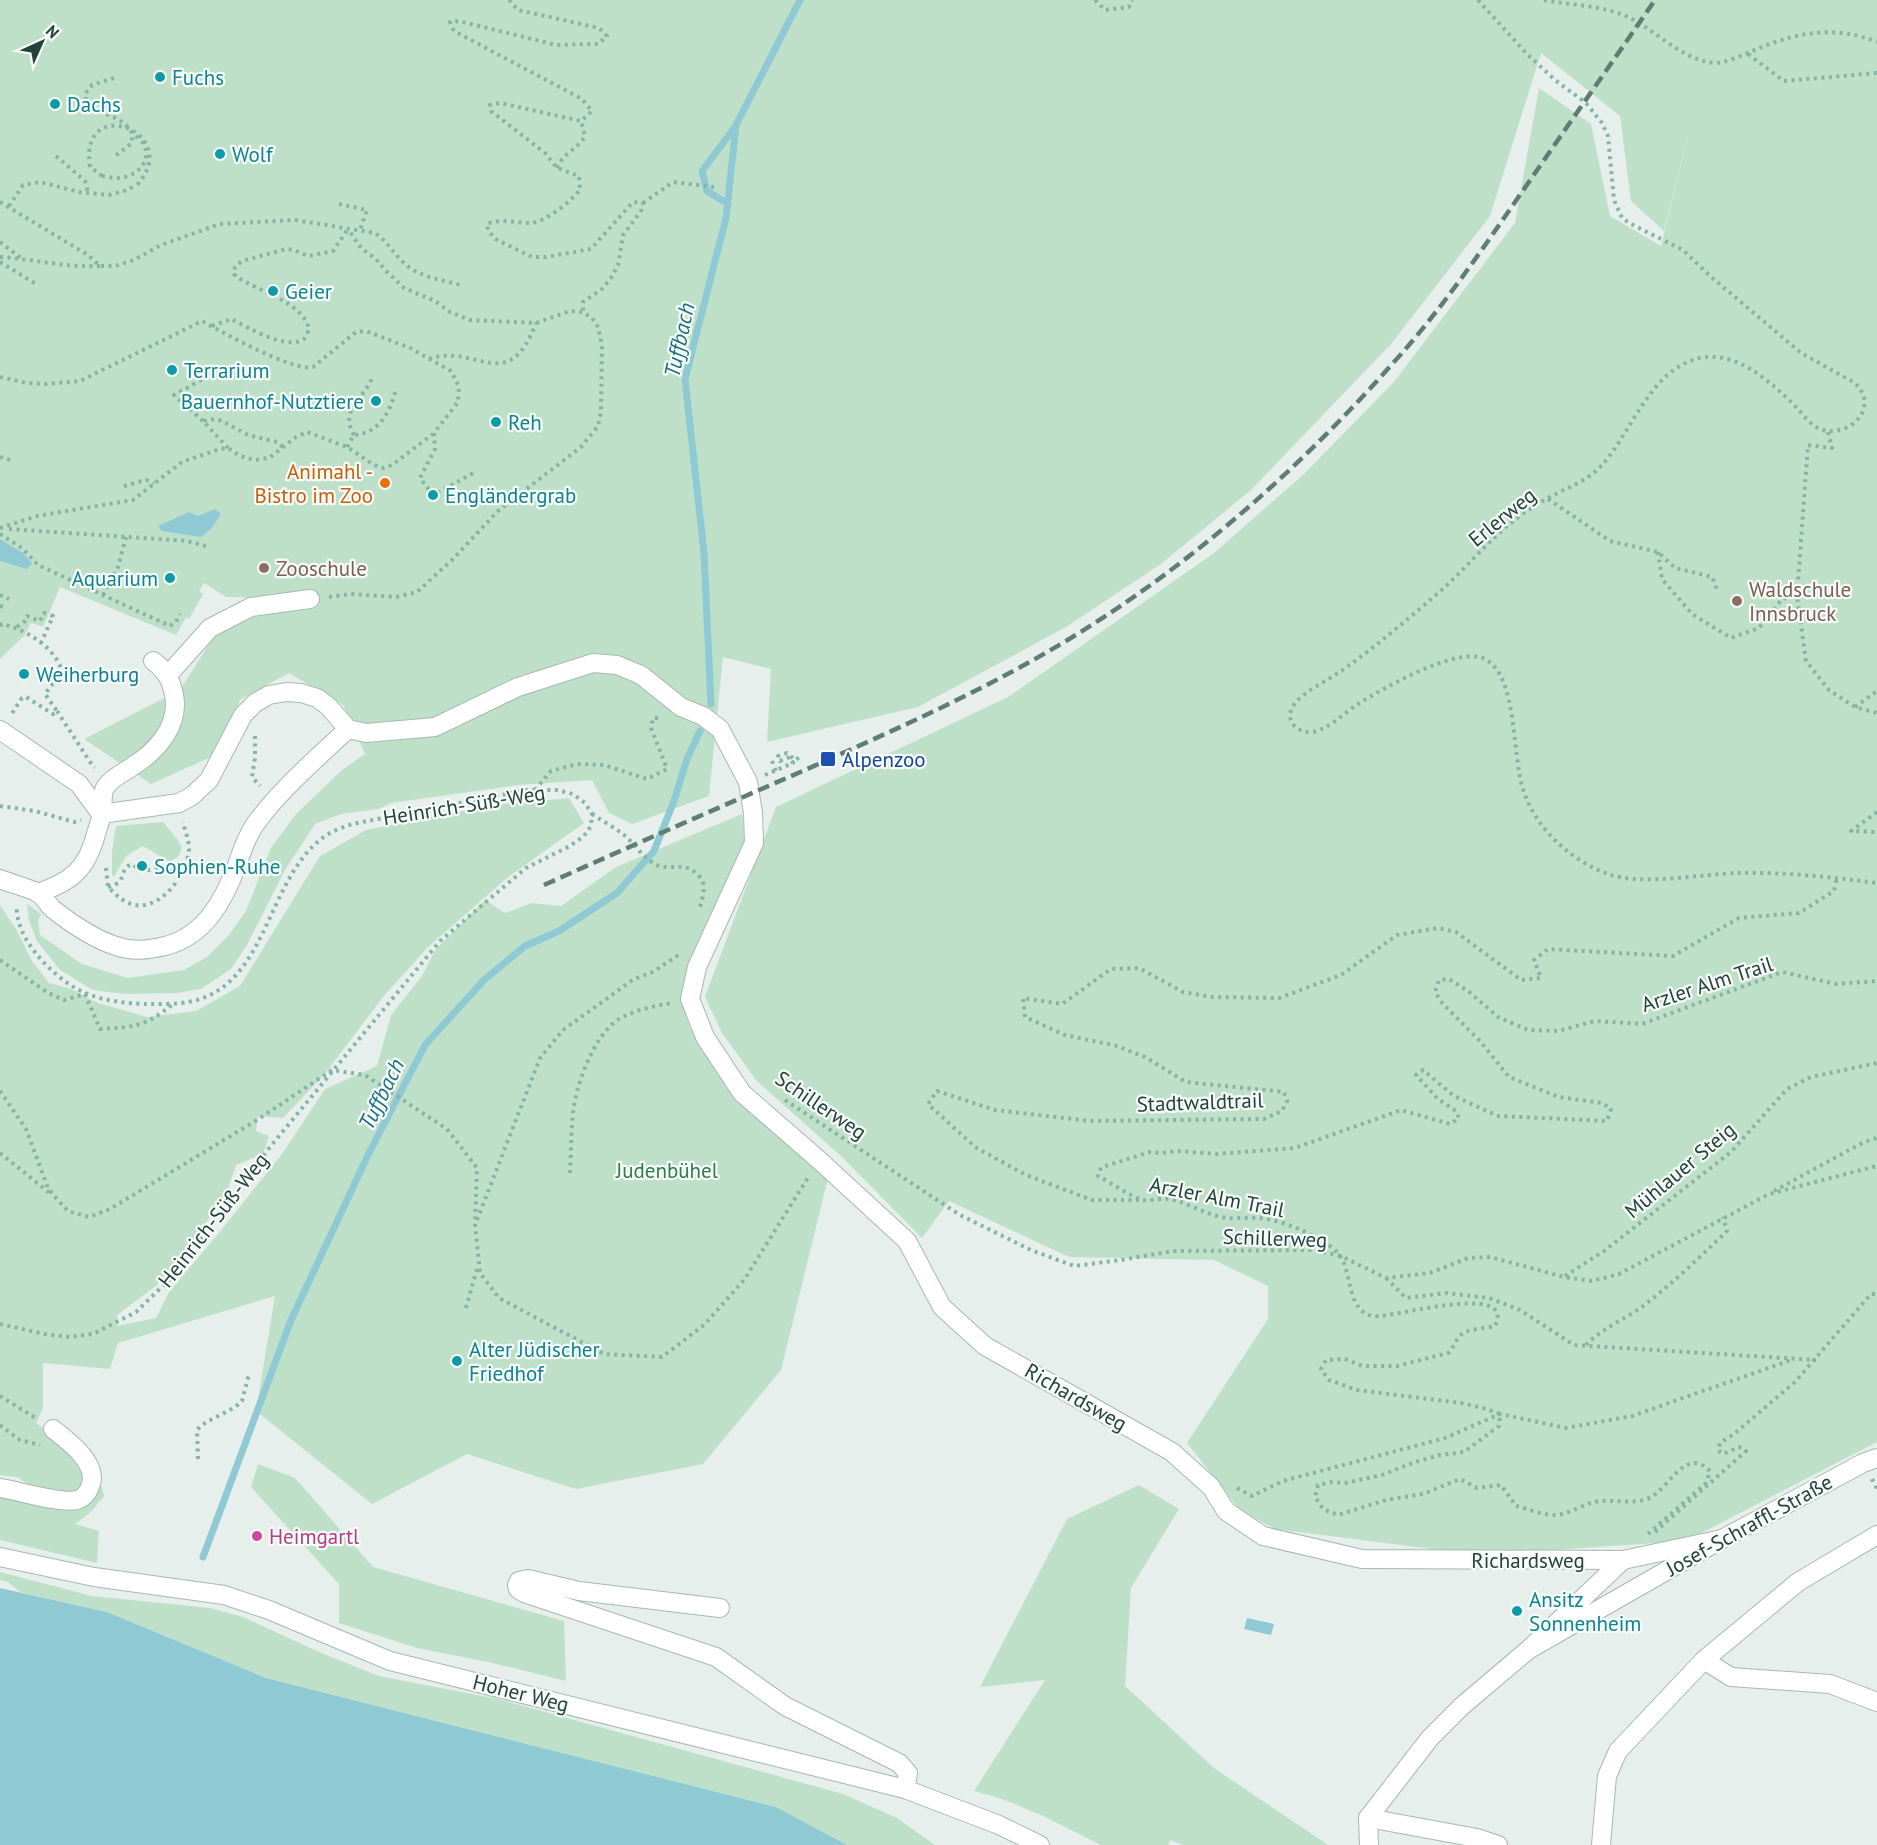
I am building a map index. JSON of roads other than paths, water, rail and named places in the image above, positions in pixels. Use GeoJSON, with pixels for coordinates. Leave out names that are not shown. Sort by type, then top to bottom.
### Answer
{"type":"FeatureCollection","features":[{"type":"Feature","properties":{"kind":"street"},"geometry":{"type":"LineString","coordinates":[[168,675],[210,627],[251,607],[310,599]]}},
{"type":"Feature","properties":{"kind":"street"},"geometry":{"type":"LineString","coordinates":[[30,890],[56,887],[73,876],[87,860],[92,851],[102,814],[105,787],[114,778],[152,753],[174,719],[176,707],[168,675],[153,661]]}},
{"type":"Feature","properties":{"kind":"street","name":"Richardsweg"},"geometry":{"type":"LineString","coordinates":[[348,729],[366,733],[435,727],[518,687],[593,663],[617,664],[641,675],[681,707],[703,716],[720,729],[748,782],[753,813],[754,843],[697,967],[690,999],[705,1037],[742,1093],[908,1241],[942,1307],[985,1346],[1172,1452],[1211,1487],[1226,1511],[1263,1536],[1362,1559],[1623,1560],[1722,1539]]}},
{"type":"Feature","properties":{"kind":"street"},"geometry":{"type":"LineString","coordinates":[[0,879],[30,890],[84,931],[114,946],[130,950],[144,950],[177,942],[196,931],[218,907],[231,883],[246,840],[255,825],[307,766],[348,729],[328,706],[316,698],[301,693],[286,692],[269,695],[255,703],[243,715],[209,780],[192,796],[179,803],[102,814]]}},
{"type":"Feature","properties":{"kind":"street"},"geometry":{"type":"LineString","coordinates":[[0,730],[79,784],[102,814]]}},
{"type":"Feature","properties":{"kind":"street"},"geometry":{"type":"LineString","coordinates":[[0,1488],[56,1499],[77,1500],[85,1495],[93,1479],[92,1472],[77,1450],[58,1433]]}},
{"type":"Feature","properties":{"kind":"street","name":"Josef-Schraffl-Straße"},"geometry":{"type":"LineString","coordinates":[[1528,1650],[1722,1539],[1863,1463],[1877,1458]]}},
{"type":"Feature","properties":{"kind":"street"},"geometry":{"type":"LineString","coordinates":[[1601,1845],[1607,1776],[1618,1751],[1704,1660],[1797,1581],[1877,1535]]}},
{"type":"Feature","properties":{"kind":"street","name":"Hoher Weg"},"geometry":{"type":"LineString","coordinates":[[0,1557],[94,1577],[224,1595],[269,1610],[390,1661],[905,1789],[999,1824],[1040,1845]]}},
{"type":"Feature","properties":{"kind":"street","name":"Richardsweg"},"geometry":{"type":"LineString","coordinates":[[1368,1818],[1430,1738],[1462,1706],[1528,1650],[1623,1560]]}},
{"type":"Feature","properties":{"kind":"street"},"geometry":{"type":"LineString","coordinates":[[720,1608],[579,1591],[528,1579],[519,1581],[517,1585],[518,1589],[524,1593],[716,1657],[785,1706],[899,1763],[908,1773],[905,1789]]}},
{"type":"Feature","properties":{"kind":"street"},"geometry":{"type":"LineString","coordinates":[[1704,1660],[1731,1677],[1830,1684],[1877,1702]]}},
{"type":"Feature","properties":{"kind":"street"},"geometry":{"type":"LineString","coordinates":[[1369,1845],[1368,1818],[1477,1838],[1498,1845]]}},
{"type":"Feature","properties":{"kind":"water"},"geometry":{"type":"Polygon","coordinates":[[[215,509],[221,514],[211,529],[201,537],[162,531],[158,526],[189,512],[198,516],[215,509]]]}},
{"type":"Feature","properties":{"kind":"water"},"geometry":{"type":"Polygon","coordinates":[[[0,539],[23,553],[32,563],[27,569],[0,561],[0,539]]]}},
{"type":"Feature","properties":{"kind":"water"},"geometry":{"type":"Polygon","coordinates":[[[0,1588],[107,1612],[266,1678],[776,1807],[847,1845],[0,1845],[0,1588]]]}},
{"type":"Feature","properties":{"kind":"water"},"geometry":{"type":"Polygon","coordinates":[[[1247,1618],[1274,1624],[1271,1635],[1244,1629],[1247,1618]]]}},
{"type":"Feature","properties":{"kind":"waterway","name":"Tuffbach"},"geometry":{"type":"LineString","coordinates":[[711,704],[704,553],[685,379],[726,218],[736,125],[800,0]]}},
{"type":"Feature","properties":{"kind":"waterway"},"geometry":{"type":"LineString","coordinates":[[728,204],[707,191],[702,171],[735,127]]}},
{"type":"Feature","properties":{"kind":"waterway","name":"Tuffbach"},"geometry":{"type":"LineString","coordinates":[[203,1557],[291,1320],[368,1155],[425,1045],[484,980],[525,946],[559,931],[617,893],[654,851],[674,801],[687,759],[700,731]]}},
{"type":"Feature","properties":{"kind":"railway"},"geometry":{"type":"LineString","coordinates":[[544,885],[840,754],[979,689],[1079,633],[1123,604],[1207,542],[1247,509],[1323,438],[1412,342],[1476,258],[1655,0]]}},
{"type":"Feature","properties":{"kind":"place","name":"Fuchs"},"geometry":{"type":"Point","coordinates":[160,77]}},
{"type":"Feature","properties":{"kind":"place","name":"Dachs"},"geometry":{"type":"Point","coordinates":[55,104]}},
{"type":"Feature","properties":{"kind":"place","name":"Wolf"},"geometry":{"type":"Point","coordinates":[220,154]}},
{"type":"Feature","properties":{"kind":"place","name":"Geier"},"geometry":{"type":"Point","coordinates":[273,291]}},
{"type":"Feature","properties":{"kind":"place","name":"Terrarium"},"geometry":{"type":"Point","coordinates":[172,370]}},
{"type":"Feature","properties":{"kind":"place","name":"Bauernhof-Nutztiere"},"geometry":{"type":"Point","coordinates":[376,401]}},
{"type":"Feature","properties":{"kind":"place","name":"Reh"},"geometry":{"type":"Point","coordinates":[496,422]}},
{"type":"Feature","properties":{"kind":"place","name":"Animahl - Bistro im Zoo"},"geometry":{"type":"Point","coordinates":[385,483]}},
{"type":"Feature","properties":{"kind":"place","name":"Engländergrab"},"geometry":{"type":"Point","coordinates":[433,495]}},
{"type":"Feature","properties":{"kind":"place","name":"Zooschule"},"geometry":{"type":"Point","coordinates":[264,568]}},
{"type":"Feature","properties":{"kind":"place","name":"Aquarium"},"geometry":{"type":"Point","coordinates":[170,578]}},
{"type":"Feature","properties":{"kind":"place","name":"Waldschule Innsbruck"},"geometry":{"type":"Point","coordinates":[1737,601]}},
{"type":"Feature","properties":{"kind":"place","name":"Weiherburg"},"geometry":{"type":"Point","coordinates":[24,674]}},
{"type":"Feature","properties":{"kind":"place","name":"Alpenzoo"},"geometry":{"type":"Point","coordinates":[828,759]}},
{"type":"Feature","properties":{"kind":"place","name":"Sophien-Ruhe"},"geometry":{"type":"Point","coordinates":[142,866]}},
{"type":"Feature","properties":{"kind":"place","name":"Alter Jüdischer Friedhof"},"geometry":{"type":"Point","coordinates":[457,1361]}},
{"type":"Feature","properties":{"kind":"place","name":"Heimgartl"},"geometry":{"type":"Point","coordinates":[257,1536]}},
{"type":"Feature","properties":{"kind":"place","name":"Ansitz Sonnenheim"},"geometry":{"type":"Point","coordinates":[1517,1611]}},
{"type":"Feature","properties":{"kind":"park label","name":"Judenbühel"},"geometry":{"type":"Point","coordinates":[667,1170]}}]}
